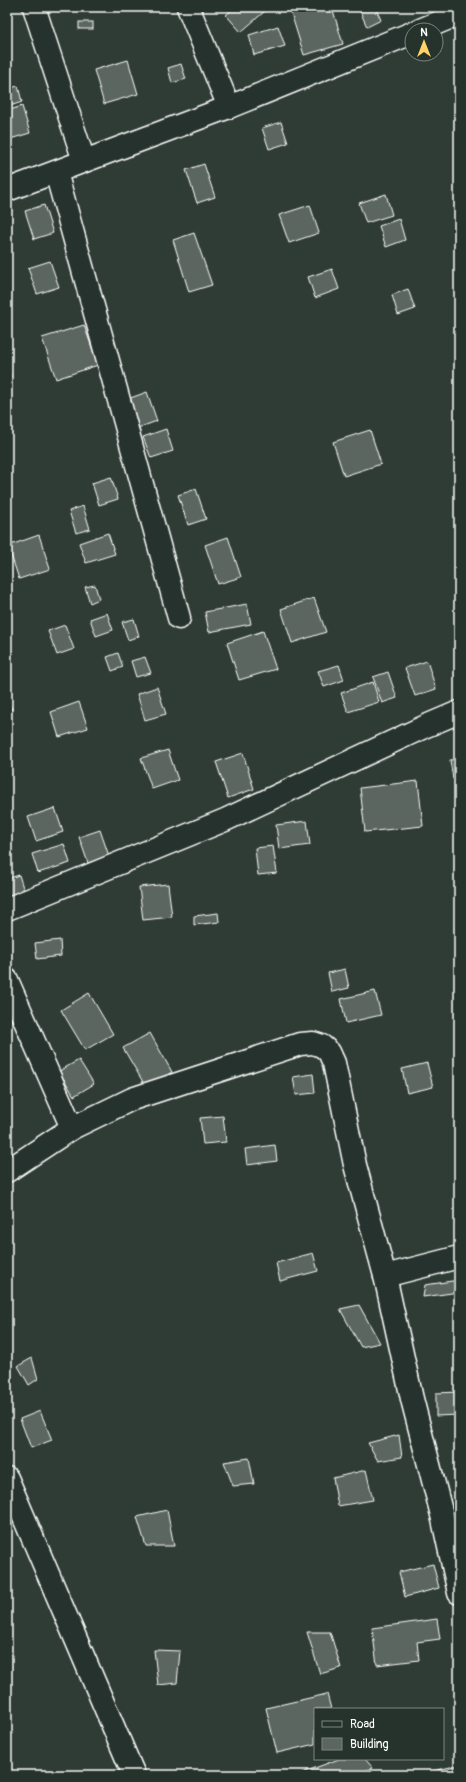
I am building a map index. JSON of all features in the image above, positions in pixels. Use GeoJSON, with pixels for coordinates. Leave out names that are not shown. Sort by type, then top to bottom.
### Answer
{"type":"FeatureCollection","features":[{"type":"Feature","properties":{"kind":"street"},"geometry":{"type":"LineString","coordinates":[[34,7],[84,162]]}},
{"type":"Feature","properties":{"kind":"street"},"geometry":{"type":"LineString","coordinates":[[188,7],[229,107]]}},
{"type":"Feature","properties":{"kind":"street"},"geometry":{"type":"LineString","coordinates":[[440,22],[459,14]]}},
{"type":"Feature","properties":{"kind":"street"},"geometry":{"type":"LineString","coordinates":[[7,190],[229,107],[404,36]]}},
{"type":"Feature","properties":{"kind":"street"},"geometry":{"type":"LineString","coordinates":[[56,172],[179,618]]}},
{"type":"Feature","properties":{"kind":"street"},"geometry":{"type":"LineString","coordinates":[[7,909],[225,820],[459,712]]}},
{"type":"Feature","properties":{"kind":"street"},"geometry":{"type":"LineString","coordinates":[[7,980],[72,1128]]}},
{"type":"Feature","properties":{"kind":"street"},"geometry":{"type":"LineString","coordinates":[[7,1171],[72,1128],[104,1111],[154,1092],[300,1044],[313,1043],[322,1046],[330,1052],[334,1063],[355,1165],[385,1276],[412,1399],[442,1515],[459,1593]]}},
{"type":"Feature","properties":{"kind":"street"},"geometry":{"type":"LineString","coordinates":[[385,1276],[459,1257]]}},
{"type":"Feature","properties":{"kind":"street"},"geometry":{"type":"LineString","coordinates":[[7,1478],[134,1775]]}},
{"type":"Feature","properties":{"kind":"building"},"geometry":{"type":"Polygon","coordinates":[[[235,7],[262,7],[265,11],[241,32],[226,15],[235,7]]]}},
{"type":"Feature","properties":{"kind":"building"},"geometry":{"type":"Polygon","coordinates":[[[312,7],[332,7],[343,44],[304,55],[291,13],[312,7]]]}},
{"type":"Feature","properties":{"kind":"building"},"geometry":{"type":"Polygon","coordinates":[[[367,7],[375,7],[381,20],[367,27],[360,11],[367,7]]]}},
{"type":"Feature","properties":{"kind":"building"},"geometry":{"type":"Polygon","coordinates":[[[79,22],[93,22],[93,29],[79,29],[79,22]]]}},
{"type":"Feature","properties":{"kind":"building"},"geometry":{"type":"Polygon","coordinates":[[[278,26],[285,46],[254,55],[249,35],[278,26]]]}},
{"type":"Feature","properties":{"kind":"building"},"geometry":{"type":"Polygon","coordinates":[[[128,60],[138,94],[104,104],[94,70],[128,60]]]}},
{"type":"Feature","properties":{"kind":"building"},"geometry":{"type":"Polygon","coordinates":[[[181,64],[186,79],[172,83],[168,68],[181,64]]]}},
{"type":"Feature","properties":{"kind":"building"},"geometry":{"type":"Polygon","coordinates":[[[18,86],[22,102],[7,107],[7,89],[18,86]]]}},
{"type":"Feature","properties":{"kind":"building"},"geometry":{"type":"Polygon","coordinates":[[[22,106],[30,133],[7,140],[7,111],[22,106]]]}},
{"type":"Feature","properties":{"kind":"building"},"geometry":{"type":"Polygon","coordinates":[[[281,122],[288,143],[269,149],[262,128],[281,122]]]}},
{"type":"Feature","properties":{"kind":"building"},"geometry":{"type":"Polygon","coordinates":[[[204,164],[215,197],[197,203],[186,170],[204,164]]]}},
{"type":"Feature","properties":{"kind":"building"},"geometry":{"type":"Polygon","coordinates":[[[386,194],[392,215],[366,223],[359,203],[386,194]]]}},
{"type":"Feature","properties":{"kind":"building"},"geometry":{"type":"Polygon","coordinates":[[[44,205],[53,233],[34,239],[25,211],[44,205]]]}},
{"type":"Feature","properties":{"kind":"building"},"geometry":{"type":"Polygon","coordinates":[[[310,205],[319,233],[289,243],[279,215],[310,205]]]}},
{"type":"Feature","properties":{"kind":"building"},"geometry":{"type":"Polygon","coordinates":[[[399,219],[405,240],[386,247],[379,226],[399,219]]]}},
{"type":"Feature","properties":{"kind":"building"},"geometry":{"type":"Polygon","coordinates":[[[194,233],[212,285],[189,292],[173,240],[194,233]]]}},
{"type":"Feature","properties":{"kind":"building"},"geometry":{"type":"Polygon","coordinates":[[[50,261],[59,287],[37,294],[28,268],[50,261]]]}},
{"type":"Feature","properties":{"kind":"building"},"geometry":{"type":"Polygon","coordinates":[[[332,269],[339,289],[315,298],[308,277],[332,269]]]}},
{"type":"Feature","properties":{"kind":"building"},"geometry":{"type":"Polygon","coordinates":[[[408,289],[415,309],[398,315],[392,295],[408,289]]]}},
{"type":"Feature","properties":{"kind":"building"},"geometry":{"type":"Polygon","coordinates":[[[84,325],[98,365],[56,379],[42,338],[84,325]]]}},
{"type":"Feature","properties":{"kind":"building"},"geometry":{"type":"Polygon","coordinates":[[[7,363],[11,377],[7,378],[7,363]]]}},
{"type":"Feature","properties":{"kind":"building"},"geometry":{"type":"Polygon","coordinates":[[[147,392],[157,421],[135,429],[125,400],[147,392]]]}},
{"type":"Feature","properties":{"kind":"building"},"geometry":{"type":"Polygon","coordinates":[[[166,429],[173,451],[151,458],[143,437],[166,429]]]}},
{"type":"Feature","properties":{"kind":"building"},"geometry":{"type":"Polygon","coordinates":[[[370,430],[381,464],[344,476],[333,442],[370,430]]]}},
{"type":"Feature","properties":{"kind":"building"},"geometry":{"type":"Polygon","coordinates":[[[111,477],[118,499],[99,505],[92,483],[111,477]]]}},
{"type":"Feature","properties":{"kind":"building"},"geometry":{"type":"Polygon","coordinates":[[[196,489],[206,519],[188,525],[178,495],[196,489]]]}},
{"type":"Feature","properties":{"kind":"building"},"geometry":{"type":"Polygon","coordinates":[[[83,506],[90,529],[76,533],[69,511],[83,506]]]}},
{"type":"Feature","properties":{"kind":"building"},"geometry":{"type":"Polygon","coordinates":[[[108,533],[115,554],[86,563],[79,543],[108,533]]]}},
{"type":"Feature","properties":{"kind":"building"},"geometry":{"type":"Polygon","coordinates":[[[39,535],[50,569],[19,579],[8,546],[39,535]]]}},
{"type":"Feature","properties":{"kind":"building"},"geometry":{"type":"Polygon","coordinates":[[[228,537],[241,577],[218,584],[205,545],[228,537]]]}},
{"type":"Feature","properties":{"kind":"building"},"geometry":{"type":"Polygon","coordinates":[[[95,585],[99,599],[90,603],[85,587],[95,585]]]}},
{"type":"Feature","properties":{"kind":"building"},"geometry":{"type":"Polygon","coordinates":[[[314,598],[326,632],[292,643],[281,609],[314,598]]]}},
{"type":"Feature","properties":{"kind":"building"},"geometry":{"type":"Polygon","coordinates":[[[247,604],[251,624],[209,632],[205,612],[247,604]]]}},
{"type":"Feature","properties":{"kind":"building"},"geometry":{"type":"Polygon","coordinates":[[[107,613],[113,630],[96,636],[90,619],[107,613]]]}},
{"type":"Feature","properties":{"kind":"building"},"geometry":{"type":"Polygon","coordinates":[[[134,619],[139,636],[128,640],[122,622],[134,619]]]}},
{"type":"Feature","properties":{"kind":"building"},"geometry":{"type":"Polygon","coordinates":[[[65,625],[74,649],[57,655],[48,631],[65,625]]]}},
{"type":"Feature","properties":{"kind":"building"},"geometry":{"type":"Polygon","coordinates":[[[263,631],[276,669],[239,680],[227,643],[263,631]]]}},
{"type":"Feature","properties":{"kind":"building"},"geometry":{"type":"Polygon","coordinates":[[[118,653],[123,667],[112,671],[107,657],[118,653]]]}},
{"type":"Feature","properties":{"kind":"building"},"geometry":{"type":"Polygon","coordinates":[[[145,657],[151,673],[136,677],[131,661],[145,657]]]}},
{"type":"Feature","properties":{"kind":"building"},"geometry":{"type":"Polygon","coordinates":[[[427,661],[436,689],[415,696],[405,668],[427,661]]]}},
{"type":"Feature","properties":{"kind":"building"},"geometry":{"type":"Polygon","coordinates":[[[339,665],[344,680],[324,687],[318,671],[339,665]]]}},
{"type":"Feature","properties":{"kind":"building"},"geometry":{"type":"Polygon","coordinates":[[[388,672],[397,698],[382,703],[373,677],[388,672]]]}},
{"type":"Feature","properties":{"kind":"building"},"geometry":{"type":"Polygon","coordinates":[[[373,682],[379,702],[348,712],[341,693],[373,682]]]}},
{"type":"Feature","properties":{"kind":"building"},"geometry":{"type":"Polygon","coordinates":[[[157,687],[166,714],[145,720],[137,694],[157,687]]]}},
{"type":"Feature","properties":{"kind":"building"},"geometry":{"type":"Polygon","coordinates":[[[7,700],[12,709],[7,712],[7,700]]]}},
{"type":"Feature","properties":{"kind":"building"},"geometry":{"type":"Polygon","coordinates":[[[79,702],[88,728],[59,737],[51,712],[79,702]]]}},
{"type":"Feature","properties":{"kind":"building"},"geometry":{"type":"Polygon","coordinates":[[[168,750],[178,780],[152,789],[141,758],[168,750]]]}},
{"type":"Feature","properties":{"kind":"building"},"geometry":{"type":"Polygon","coordinates":[[[243,753],[254,789],[228,798],[216,762],[243,753]]]}},
{"type":"Feature","properties":{"kind":"building"},"geometry":{"type":"Polygon","coordinates":[[[459,759],[459,778],[453,779],[450,760],[459,759]]]}},
{"type":"Feature","properties":{"kind":"building"},"geometry":{"type":"Polygon","coordinates":[[[418,781],[423,826],[365,832],[360,788],[418,781]]]}},
{"type":"Feature","properties":{"kind":"building"},"geometry":{"type":"Polygon","coordinates":[[[55,808],[63,832],[36,841],[28,817],[55,808]]]}},
{"type":"Feature","properties":{"kind":"building"},"geometry":{"type":"Polygon","coordinates":[[[307,821],[310,845],[279,849],[276,825],[307,821]]]}},
{"type":"Feature","properties":{"kind":"building"},"geometry":{"type":"Polygon","coordinates":[[[100,830],[109,856],[88,863],[79,837],[100,830]]]}},
{"type":"Feature","properties":{"kind":"building"},"geometry":{"type":"Polygon","coordinates":[[[64,844],[70,863],[38,873],[32,854],[64,844]]]}},
{"type":"Feature","properties":{"kind":"building"},"geometry":{"type":"Polygon","coordinates":[[[273,846],[277,873],[258,875],[255,848],[273,846]]]}},
{"type":"Feature","properties":{"kind":"building"},"geometry":{"type":"Polygon","coordinates":[[[19,875],[25,894],[7,899],[7,879],[19,875]]]}},
{"type":"Feature","properties":{"kind":"building"},"geometry":{"type":"Polygon","coordinates":[[[168,884],[172,917],[143,920],[139,887],[168,884]]]}},
{"type":"Feature","properties":{"kind":"building"},"geometry":{"type":"Polygon","coordinates":[[[218,913],[219,922],[194,925],[194,916],[218,913]]]}},
{"type":"Feature","properties":{"kind":"building"},"geometry":{"type":"Polygon","coordinates":[[[60,940],[61,956],[37,959],[35,943],[60,940]]]}},
{"type":"Feature","properties":{"kind":"building"},"geometry":{"type":"Polygon","coordinates":[[[345,969],[349,988],[332,992],[328,973],[345,969]]]}},
{"type":"Feature","properties":{"kind":"building"},"geometry":{"type":"Polygon","coordinates":[[[375,991],[381,1015],[346,1023],[341,999],[375,991]]]}},
{"type":"Feature","properties":{"kind":"building"},"geometry":{"type":"Polygon","coordinates":[[[89,993],[113,1034],[85,1050],[61,1010],[89,993]]]}},
{"type":"Feature","properties":{"kind":"building"},"geometry":{"type":"Polygon","coordinates":[[[150,1033],[172,1072],[146,1087],[123,1048],[150,1033]]]}},
{"type":"Feature","properties":{"kind":"building"},"geometry":{"type":"Polygon","coordinates":[[[79,1060],[94,1084],[74,1096],[59,1071],[79,1060]]]}},
{"type":"Feature","properties":{"kind":"building"},"geometry":{"type":"Polygon","coordinates":[[[427,1063],[433,1087],[407,1093],[402,1069],[427,1063]]]}},
{"type":"Feature","properties":{"kind":"building"},"geometry":{"type":"Polygon","coordinates":[[[313,1074],[315,1093],[296,1095],[293,1077],[313,1074]]]}},
{"type":"Feature","properties":{"kind":"building"},"geometry":{"type":"Polygon","coordinates":[[[223,1116],[226,1142],[203,1144],[200,1118],[223,1116]]]}},
{"type":"Feature","properties":{"kind":"building"},"geometry":{"type":"Polygon","coordinates":[[[275,1145],[277,1161],[247,1165],[245,1149],[275,1145]]]}},
{"type":"Feature","properties":{"kind":"building"},"geometry":{"type":"Polygon","coordinates":[[[313,1253],[318,1271],[280,1281],[276,1263],[313,1253]]]}},
{"type":"Feature","properties":{"kind":"building"},"geometry":{"type":"Polygon","coordinates":[[[459,1280],[459,1292],[423,1297],[425,1285],[459,1280]]]}},
{"type":"Feature","properties":{"kind":"building"},"geometry":{"type":"Polygon","coordinates":[[[359,1305],[380,1343],[361,1347],[340,1309],[359,1305]]]}},
{"type":"Feature","properties":{"kind":"building"},"geometry":{"type":"Polygon","coordinates":[[[32,1358],[38,1379],[29,1385],[18,1366],[32,1358]]]}},
{"type":"Feature","properties":{"kind":"building"},"geometry":{"type":"Polygon","coordinates":[[[459,1392],[459,1415],[436,1416],[436,1393],[459,1392]]]}},
{"type":"Feature","properties":{"kind":"building"},"geometry":{"type":"Polygon","coordinates":[[[40,1411],[52,1440],[31,1448],[20,1419],[40,1411]]]}},
{"type":"Feature","properties":{"kind":"building"},"geometry":{"type":"Polygon","coordinates":[[[399,1435],[402,1457],[378,1461],[368,1443],[399,1435]]]}},
{"type":"Feature","properties":{"kind":"building"},"geometry":{"type":"Polygon","coordinates":[[[249,1458],[254,1484],[233,1486],[224,1462],[249,1458]]]}},
{"type":"Feature","properties":{"kind":"building"},"geometry":{"type":"Polygon","coordinates":[[[366,1470],[373,1500],[338,1506],[333,1478],[366,1470]]]}},
{"type":"Feature","properties":{"kind":"building"},"geometry":{"type":"Polygon","coordinates":[[[167,1510],[174,1546],[146,1546],[137,1517],[167,1510]]]}},
{"type":"Feature","properties":{"kind":"building"},"geometry":{"type":"Polygon","coordinates":[[[433,1564],[439,1588],[405,1597],[399,1572],[433,1564]]]}},
{"type":"Feature","properties":{"kind":"building"},"geometry":{"type":"Polygon","coordinates":[[[437,1619],[440,1639],[417,1642],[419,1660],[377,1665],[372,1628],[437,1619]]]}},
{"type":"Feature","properties":{"kind":"building"},"geometry":{"type":"Polygon","coordinates":[[[307,1632],[330,1632],[341,1668],[320,1674],[307,1632]]]}},
{"type":"Feature","properties":{"kind":"building"},"geometry":{"type":"Polygon","coordinates":[[[154,1650],[180,1651],[177,1683],[158,1685],[154,1650]]]}},
{"type":"Feature","properties":{"kind":"building"},"geometry":{"type":"Polygon","coordinates":[[[327,1694],[331,1708],[314,1708],[314,1744],[277,1753],[266,1708],[327,1694]]]}},
{"type":"Feature","properties":{"kind":"building"},"geometry":{"type":"Polygon","coordinates":[[[336,1760],[366,1760],[373,1768],[354,1775],[296,1775],[336,1760]]]}},
{"type":"Feature","properties":{"kind":"building"},"geometry":{"type":"Polygon","coordinates":[[[459,1765],[459,1775],[436,1775],[433,1771],[459,1765]]]}}]}
